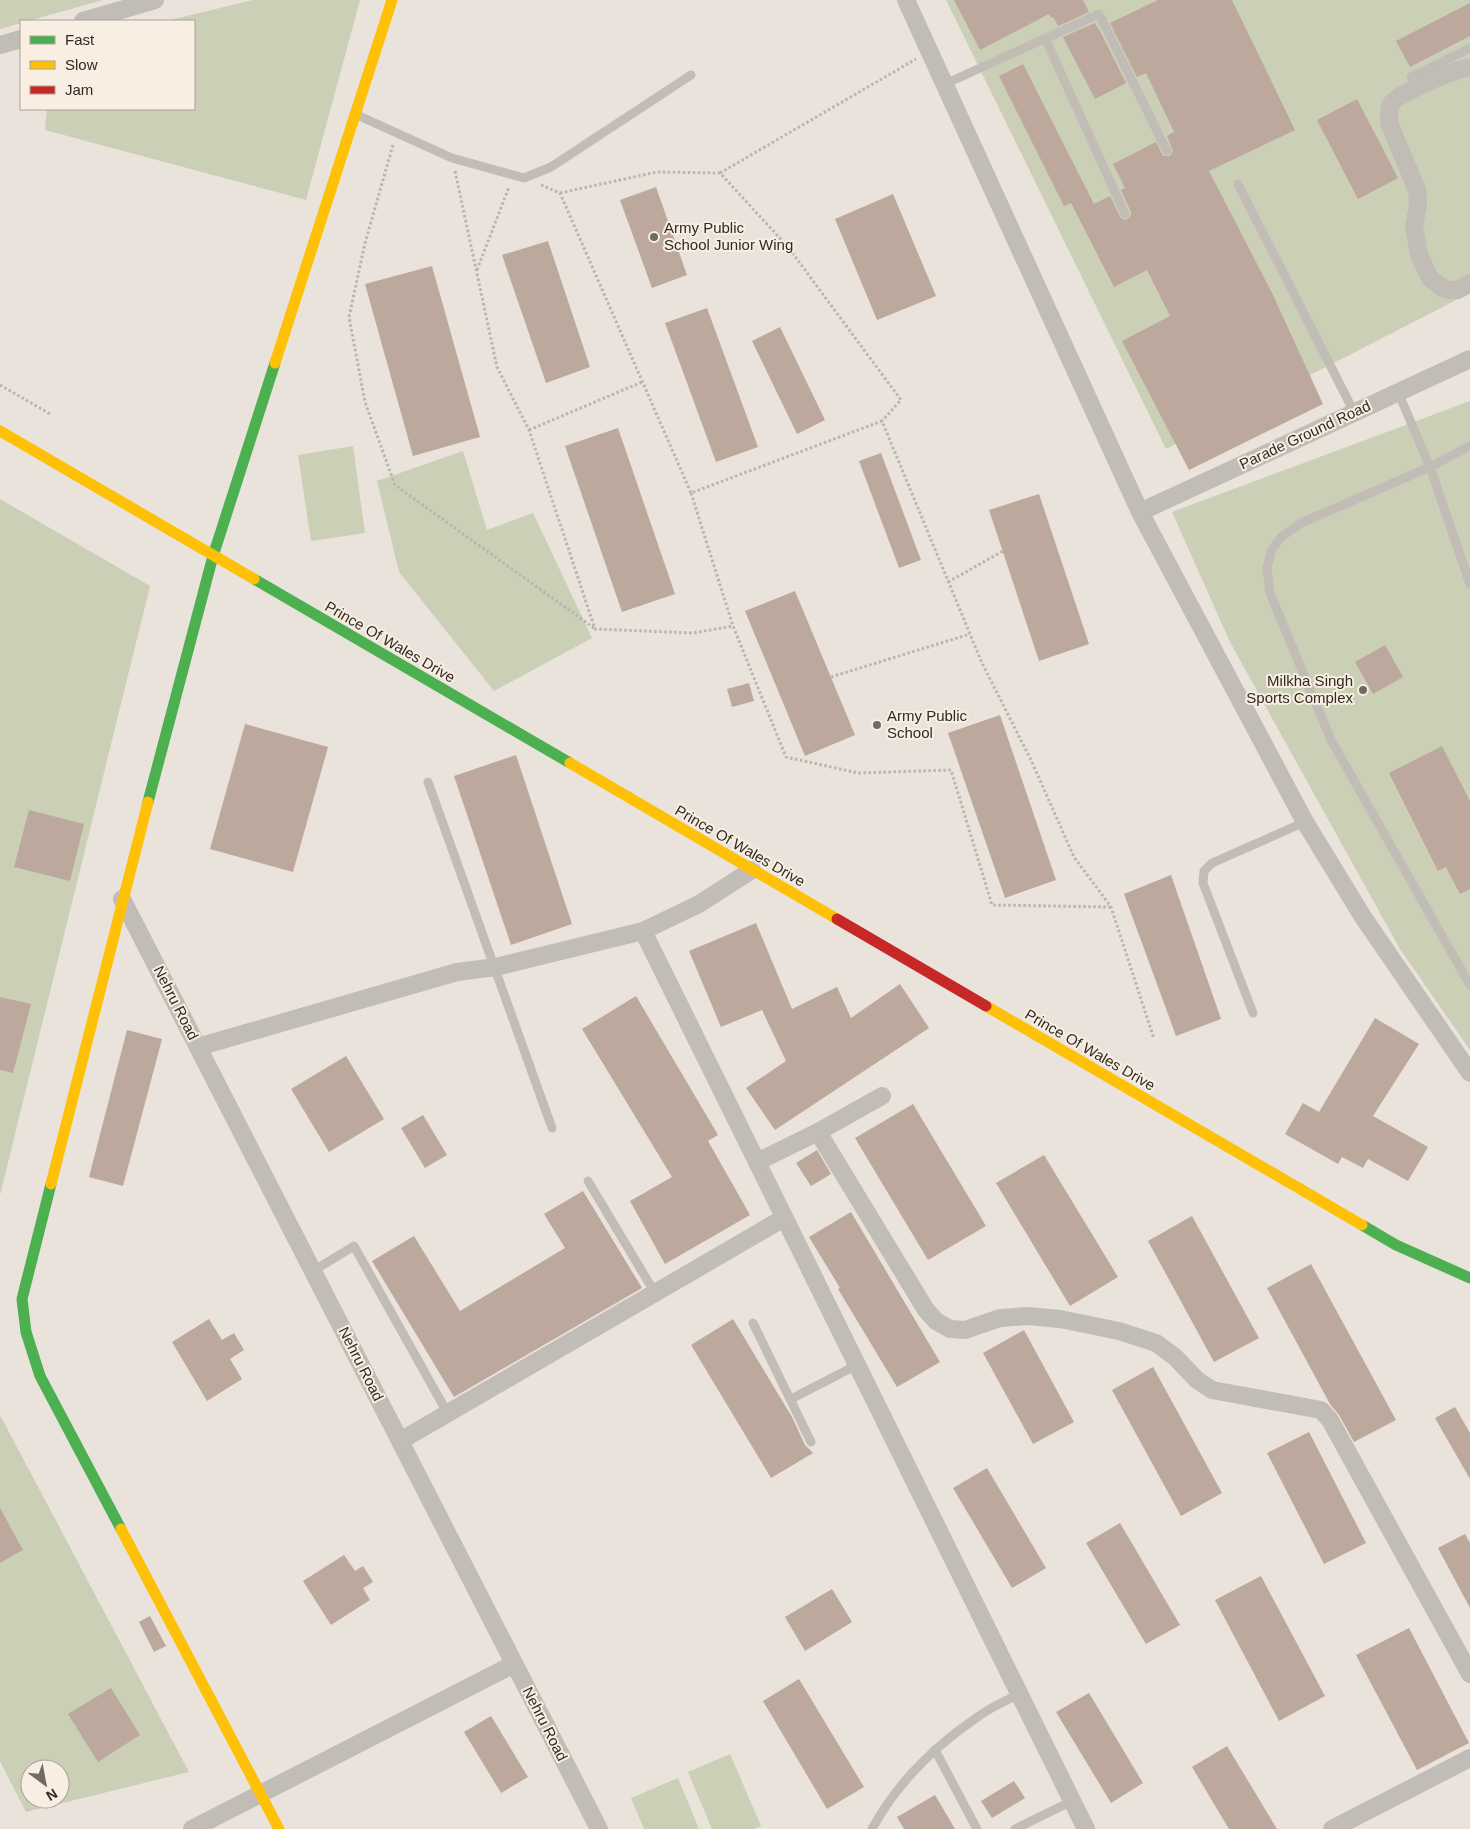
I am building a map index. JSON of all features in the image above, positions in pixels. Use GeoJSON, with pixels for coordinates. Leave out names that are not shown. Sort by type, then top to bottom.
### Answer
{"type":"FeatureCollection","features":[{"type":"Feature","properties":{"kind":"street"},"geometry":{"type":"LineString","coordinates":[[86,20],[155,0]]}},
{"type":"Feature","properties":{"kind":"street"},"geometry":{"type":"LineString","coordinates":[[279,1829],[40,1376],[26,1332],[22,1299],[122,899],[213,556],[392,0]]}},
{"type":"Feature","properties":{"kind":"street"},"geometry":{"type":"LineString","coordinates":[[906,0],[1140,512],[1305,822],[1363,917],[1470,1073]]}},
{"type":"Feature","properties":{"kind":"street"},"geometry":{"type":"LineString","coordinates":[[0,46],[20,39]]}},
{"type":"Feature","properties":{"kind":"street"},"geometry":{"type":"LineString","coordinates":[[1470,68],[1452,71],[1401,96],[1391,104],[1388,115],[1392,132],[1417,190],[1418,206],[1414,226],[1419,255],[1430,278],[1448,290],[1458,290],[1470,283]]}},
{"type":"Feature","properties":{"kind":"street","name":"Parade Ground Road"},"geometry":{"type":"LineString","coordinates":[[1140,512],[1470,358]]}},
{"type":"Feature","properties":{"kind":"street","name":"Prince Of Wales Drive"},"geometry":{"type":"LineString","coordinates":[[0,431],[1396,1245],[1470,1278]]}},
{"type":"Feature","properties":{"kind":"street"},"geometry":{"type":"LineString","coordinates":[[198,1046],[457,972],[496,967],[643,931],[700,904],[752,870]]}},
{"type":"Feature","properties":{"kind":"street","name":"Nehru Road"},"geometry":{"type":"LineString","coordinates":[[122,899],[599,1829]]}},
{"type":"Feature","properties":{"kind":"street"},"geometry":{"type":"LineString","coordinates":[[643,931],[1086,1829]]}},
{"type":"Feature","properties":{"kind":"street"},"geometry":{"type":"LineString","coordinates":[[757,1162],[818,1132],[882,1096]]}},
{"type":"Feature","properties":{"kind":"street"},"geometry":{"type":"LineString","coordinates":[[818,1132],[926,1310],[936,1321],[950,1329],[965,1330],[1000,1318],[1028,1316],[1060,1319],[1119,1331],[1156,1343],[1175,1357],[1197,1380],[1212,1390],[1321,1410],[1330,1420],[1470,1674]]}},
{"type":"Feature","properties":{"kind":"street"},"geometry":{"type":"LineString","coordinates":[[400,1441],[784,1218]]}},
{"type":"Feature","properties":{"kind":"street"},"geometry":{"type":"LineString","coordinates":[[192,1829],[514,1664]]}},
{"type":"Feature","properties":{"kind":"street"},"geometry":{"type":"LineString","coordinates":[[1332,1829],[1470,1758]]}},
{"type":"Feature","properties":{"kind":"lane"},"geometry":{"type":"LineString","coordinates":[[945,84],[1100,14],[1167,151]]}},
{"type":"Feature","properties":{"kind":"lane"},"geometry":{"type":"LineString","coordinates":[[1045,38],[1125,214]]}},
{"type":"Feature","properties":{"kind":"lane"},"geometry":{"type":"LineString","coordinates":[[1411,77],[1470,48]]}},
{"type":"Feature","properties":{"kind":"lane"},"geometry":{"type":"LineString","coordinates":[[355,114],[452,158],[524,178],[551,167],[691,75]]}},
{"type":"Feature","properties":{"kind":"lane"},"geometry":{"type":"LineString","coordinates":[[1238,184],[1354,412]]}},
{"type":"Feature","properties":{"kind":"lane"},"geometry":{"type":"LineString","coordinates":[[1398,392],[1430,467],[1470,584]]}},
{"type":"Feature","properties":{"kind":"lane"},"geometry":{"type":"LineString","coordinates":[[1470,446],[1430,467],[1300,523],[1282,537],[1271,552],[1267,569],[1270,593],[1331,740],[1470,985]]}},
{"type":"Feature","properties":{"kind":"lane"},"geometry":{"type":"LineString","coordinates":[[428,782],[496,967],[552,1128]]}},
{"type":"Feature","properties":{"kind":"lane"},"geometry":{"type":"LineString","coordinates":[[1254,1013],[1203,883],[1204,871],[1212,863],[1305,822]]}},
{"type":"Feature","properties":{"kind":"lane"},"geometry":{"type":"LineString","coordinates":[[588,1181],[655,1294]]}},
{"type":"Feature","properties":{"kind":"lane"},"geometry":{"type":"LineString","coordinates":[[313,1271],[354,1246],[448,1414]]}},
{"type":"Feature","properties":{"kind":"lane"},"geometry":{"type":"LineString","coordinates":[[753,1323],[811,1442]]}},
{"type":"Feature","properties":{"kind":"lane"},"geometry":{"type":"LineString","coordinates":[[791,1398],[857,1365]]}},
{"type":"Feature","properties":{"kind":"lane"},"geometry":{"type":"LineString","coordinates":[[872,1829],[884,1808],[910,1776],[935,1750],[980,1715],[1019,1694]]}},
{"type":"Feature","properties":{"kind":"lane"},"geometry":{"type":"LineString","coordinates":[[935,1750],[977,1829]]}},
{"type":"Feature","properties":{"kind":"lane"},"geometry":{"type":"LineString","coordinates":[[1015,1829],[1072,1801]]}},
{"type":"Feature","properties":{"kind":"path"},"geometry":{"type":"LineString","coordinates":[[524,178],[560,193],[657,172],[720,173],[929,51]]}},
{"type":"Feature","properties":{"kind":"path"},"geometry":{"type":"LineString","coordinates":[[397,133],[365,243],[349,318],[366,402],[395,485],[595,629],[693,633],[734,626]]}},
{"type":"Feature","properties":{"kind":"path"},"geometry":{"type":"LineString","coordinates":[[452,158],[497,367],[529,430],[595,629]]}},
{"type":"Feature","properties":{"kind":"path"},"geometry":{"type":"LineString","coordinates":[[691,493],[882,421],[901,400],[788,247],[720,173]]}},
{"type":"Feature","properties":{"kind":"path"},"geometry":{"type":"LineString","coordinates":[[476,271],[514,175]]}},
{"type":"Feature","properties":{"kind":"path"},"geometry":{"type":"LineString","coordinates":[[560,193],[691,493],[734,626],[786,757],[858,774],[951,770],[992,904],[1111,907]]}},
{"type":"Feature","properties":{"kind":"path"},"geometry":{"type":"LineString","coordinates":[[529,430],[642,382]]}},
{"type":"Feature","properties":{"kind":"path"},"geometry":{"type":"LineString","coordinates":[[0,385],[52,415]]}},
{"type":"Feature","properties":{"kind":"path"},"geometry":{"type":"LineString","coordinates":[[882,421],[982,663],[1031,760],[1074,856],[1111,907],[1154,1038]]}},
{"type":"Feature","properties":{"kind":"path"},"geometry":{"type":"LineString","coordinates":[[948,582],[1002,551]]}},
{"type":"Feature","properties":{"kind":"path"},"geometry":{"type":"LineString","coordinates":[[831,677],[970,634]]}},
{"type":"Feature","properties":{"kind":"green space"},"geometry":{"type":"Polygon","coordinates":[[[0,0],[103,0],[32,20],[20,20],[20,23],[0,29],[0,0]]]}},
{"type":"Feature","properties":{"kind":"green space"},"geometry":{"type":"Polygon","coordinates":[[[253,0],[360,0],[306,200],[45,130],[47,110],[195,110],[195,20],[170,20],[253,0]]]}},
{"type":"Feature","properties":{"kind":"green space"},"geometry":{"type":"Polygon","coordinates":[[[946,0],[1470,0],[1470,293],[1166,449],[946,0]]]}},
{"type":"Feature","properties":{"kind":"green space","name":"Milkha Singh Sports Complex"},"geometry":{"type":"Polygon","coordinates":[[[1470,401],[1470,1050],[1400,949],[1283,738],[1230,642],[1172,512],[1470,401]]]}},
{"type":"Feature","properties":{"kind":"green space"},"geometry":{"type":"Polygon","coordinates":[[[353,446],[365,533],[311,541],[298,455],[353,446]]]}},
{"type":"Feature","properties":{"kind":"green space"},"geometry":{"type":"Polygon","coordinates":[[[463,451],[487,530],[533,513],[592,638],[494,691],[399,572],[377,481],[463,451]]]}},
{"type":"Feature","properties":{"kind":"green space"},"geometry":{"type":"Polygon","coordinates":[[[0,499],[150,586],[0,1195],[0,499]]]}},
{"type":"Feature","properties":{"kind":"green space"},"geometry":{"type":"Polygon","coordinates":[[[0,1415],[189,1772],[70,1801],[70,1759],[20,1759],[20,1800],[0,1761],[0,1415]]]}},
{"type":"Feature","properties":{"kind":"green space"},"geometry":{"type":"Polygon","coordinates":[[[730,1754],[761,1826],[754,1829],[712,1829],[688,1772],[730,1754]]]}},
{"type":"Feature","properties":{"kind":"green space"},"geometry":{"type":"Polygon","coordinates":[[[678,1778],[699,1829],[644,1829],[631,1798],[678,1778]]]}},
{"type":"Feature","properties":{"kind":"green space"},"geometry":{"type":"Polygon","coordinates":[[[24,1809],[38,1809],[26,1812],[24,1809]]]}},
{"type":"Feature","properties":{"kind":"building"},"geometry":{"type":"Polygon","coordinates":[[[954,0],[1083,0],[1089,12],[1058,26],[1049,14],[980,50],[954,0]]]}},
{"type":"Feature","properties":{"kind":"building"},"geometry":{"type":"Polygon","coordinates":[[[1158,0],[1232,0],[1295,130],[1209,171],[1272,293],[1323,404],[1189,470],[1122,341],[1170,316],[1147,270],[1114,287],[1071,203],[1064,206],[999,76],[1023,64],[1094,204],[1110,196],[1120,217],[1124,220],[1128,219],[1131,212],[1121,190],[1125,188],[1113,164],[1156,142],[1163,156],[1170,156],[1173,151],[1167,136],[1174,132],[1146,73],[1137,77],[1110,23],[1158,0]]]}},
{"type":"Feature","properties":{"kind":"building"},"geometry":{"type":"Polygon","coordinates":[[[1470,3],[1470,36],[1410,67],[1396,41],[1470,3]]]}},
{"type":"Feature","properties":{"kind":"building"},"geometry":{"type":"Polygon","coordinates":[[[1095,23],[1126,83],[1095,99],[1063,37],[1095,23]]]}},
{"type":"Feature","properties":{"kind":"building"},"geometry":{"type":"Polygon","coordinates":[[[1357,99],[1398,178],[1358,199],[1317,120],[1357,99]]]}},
{"type":"Feature","properties":{"kind":"building","name":"Army Public School Junior Wing"},"geometry":{"type":"Polygon","coordinates":[[[656,187],[687,275],[652,288],[620,200],[656,187]]]}},
{"type":"Feature","properties":{"kind":"building"},"geometry":{"type":"Polygon","coordinates":[[[893,194],[936,296],[877,320],[835,219],[893,194]]]}},
{"type":"Feature","properties":{"kind":"building"},"geometry":{"type":"Polygon","coordinates":[[[548,241],[590,367],[546,383],[502,255],[548,241]]]}},
{"type":"Feature","properties":{"kind":"building"},"geometry":{"type":"Polygon","coordinates":[[[432,266],[480,437],[413,456],[365,284],[432,266]]]}},
{"type":"Feature","properties":{"kind":"building"},"geometry":{"type":"Polygon","coordinates":[[[707,308],[758,447],[716,462],[665,323],[707,308]]]}},
{"type":"Feature","properties":{"kind":"building"},"geometry":{"type":"Polygon","coordinates":[[[780,327],[825,420],[797,434],[752,341],[780,327]]]}},
{"type":"Feature","properties":{"kind":"building"},"geometry":{"type":"Polygon","coordinates":[[[618,428],[675,594],[622,612],[565,446],[618,428]]]}},
{"type":"Feature","properties":{"kind":"building"},"geometry":{"type":"Polygon","coordinates":[[[881,453],[921,560],[899,568],[859,461],[881,453]]]}},
{"type":"Feature","properties":{"kind":"building"},"geometry":{"type":"Polygon","coordinates":[[[1039,494],[1089,644],[1039,661],[989,510],[1039,494]]]}},
{"type":"Feature","properties":{"kind":"building"},"geometry":{"type":"Polygon","coordinates":[[[795,591],[855,735],[805,756],[745,611],[795,591]]]}},
{"type":"Feature","properties":{"kind":"building"},"geometry":{"type":"Polygon","coordinates":[[[1385,645],[1403,677],[1373,694],[1355,662],[1385,645]]]}},
{"type":"Feature","properties":{"kind":"building"},"geometry":{"type":"Polygon","coordinates":[[[749,683],[754,701],[732,707],[727,689],[749,683]]]}},
{"type":"Feature","properties":{"kind":"building"},"geometry":{"type":"Polygon","coordinates":[[[1000,715],[1056,880],[1005,898],[948,733],[1000,715]]]}},
{"type":"Feature","properties":{"kind":"building"},"geometry":{"type":"Polygon","coordinates":[[[245,724],[328,747],[293,872],[210,849],[245,724]]]}},
{"type":"Feature","properties":{"kind":"building"},"geometry":{"type":"Polygon","coordinates":[[[1442,746],[1470,801],[1470,889],[1460,894],[1446,867],[1438,871],[1389,773],[1442,746]]]}},
{"type":"Feature","properties":{"kind":"building"},"geometry":{"type":"Polygon","coordinates":[[[516,755],[572,924],[511,945],[454,776],[516,755]]]}},
{"type":"Feature","properties":{"kind":"building"},"geometry":{"type":"Polygon","coordinates":[[[29,810],[84,824],[70,881],[14,867],[29,810]]]}},
{"type":"Feature","properties":{"kind":"building"},"geometry":{"type":"Polygon","coordinates":[[[1171,875],[1221,1019],[1176,1036],[1124,894],[1171,875]]]}},
{"type":"Feature","properties":{"kind":"building"},"geometry":{"type":"Polygon","coordinates":[[[756,923],[792,1009],[837,987],[851,1018],[900,984],[929,1028],[775,1130],[746,1088],[786,1061],[762,1010],[721,1027],[689,951],[756,923]]]}},
{"type":"Feature","properties":{"kind":"building"},"geometry":{"type":"Polygon","coordinates":[[[636,996],[718,1135],[708,1141],[750,1215],[665,1264],[630,1201],[672,1177],[582,1029],[636,996]]]}},
{"type":"Feature","properties":{"kind":"building"},"geometry":{"type":"Polygon","coordinates":[[[0,997],[31,1004],[13,1073],[0,1070],[0,997]]]}},
{"type":"Feature","properties":{"kind":"building"},"geometry":{"type":"Polygon","coordinates":[[[1375,1018],[1419,1044],[1373,1116],[1428,1147],[1408,1181],[1368,1159],[1363,1168],[1342,1157],[1338,1164],[1285,1134],[1303,1103],[1319,1112],[1375,1018]]]}},
{"type":"Feature","properties":{"kind":"building"},"geometry":{"type":"Polygon","coordinates":[[[127,1030],[162,1039],[123,1186],[89,1177],[127,1030]]]}},
{"type":"Feature","properties":{"kind":"building"},"geometry":{"type":"Polygon","coordinates":[[[346,1056],[384,1119],[329,1152],[291,1089],[346,1056]]]}},
{"type":"Feature","properties":{"kind":"building"},"geometry":{"type":"Polygon","coordinates":[[[913,1104],[986,1226],[928,1260],[855,1138],[913,1104]]]}},
{"type":"Feature","properties":{"kind":"building"},"geometry":{"type":"Polygon","coordinates":[[[423,1115],[447,1155],[425,1168],[401,1128],[423,1115]]]}},
{"type":"Feature","properties":{"kind":"building"},"geometry":{"type":"Polygon","coordinates":[[[817,1150],[831,1174],[811,1186],[796,1163],[817,1150]]]}},
{"type":"Feature","properties":{"kind":"building"},"geometry":{"type":"Polygon","coordinates":[[[1044,1155],[1118,1277],[1070,1306],[996,1183],[1044,1155]]]}},
{"type":"Feature","properties":{"kind":"building"},"geometry":{"type":"Polygon","coordinates":[[[583,1191],[642,1288],[454,1397],[372,1261],[414,1236],[460,1311],[565,1248],[544,1214],[583,1191]]]}},
{"type":"Feature","properties":{"kind":"building"},"geometry":{"type":"Polygon","coordinates":[[[851,1212],[940,1362],[897,1387],[809,1237],[851,1212]]]}},
{"type":"Feature","properties":{"kind":"building"},"geometry":{"type":"Polygon","coordinates":[[[1192,1216],[1259,1338],[1214,1362],[1148,1241],[1192,1216]]]}},
{"type":"Feature","properties":{"kind":"building"},"geometry":{"type":"Polygon","coordinates":[[[1311,1264],[1396,1420],[1354,1442],[1339,1415],[1330,1404],[1267,1288],[1311,1264]]]}},
{"type":"Feature","properties":{"kind":"building"},"geometry":{"type":"Polygon","coordinates":[[[209,1319],[222,1340],[234,1333],[244,1350],[230,1359],[242,1379],[207,1401],[172,1342],[209,1319]]]}},
{"type":"Feature","properties":{"kind":"building"},"geometry":{"type":"Polygon","coordinates":[[[733,1319],[792,1417],[805,1445],[813,1453],[771,1478],[691,1345],[733,1319]]]}},
{"type":"Feature","properties":{"kind":"building"},"geometry":{"type":"Polygon","coordinates":[[[1024,1330],[1074,1422],[1033,1444],[983,1353],[1024,1330]]]}},
{"type":"Feature","properties":{"kind":"building"},"geometry":{"type":"Polygon","coordinates":[[[1153,1367],[1222,1493],[1181,1516],[1112,1390],[1153,1367]]]}},
{"type":"Feature","properties":{"kind":"building"},"geometry":{"type":"Polygon","coordinates":[[[1455,1407],[1470,1433],[1470,1479],[1435,1418],[1455,1407]]]}},
{"type":"Feature","properties":{"kind":"building"},"geometry":{"type":"Polygon","coordinates":[[[1309,1432],[1366,1543],[1324,1564],[1267,1453],[1309,1432]]]}},
{"type":"Feature","properties":{"kind":"building"},"geometry":{"type":"Polygon","coordinates":[[[987,1468],[1046,1568],[1012,1588],[953,1488],[987,1468]]]}},
{"type":"Feature","properties":{"kind":"building"},"geometry":{"type":"Polygon","coordinates":[[[0,1508],[23,1550],[0,1563],[0,1508]]]}},
{"type":"Feature","properties":{"kind":"building"},"geometry":{"type":"Polygon","coordinates":[[[1120,1523],[1180,1625],[1146,1644],[1086,1543],[1120,1523]]]}},
{"type":"Feature","properties":{"kind":"building"},"geometry":{"type":"Polygon","coordinates":[[[1465,1534],[1470,1543],[1470,1608],[1438,1548],[1465,1534]]]}},
{"type":"Feature","properties":{"kind":"building"},"geometry":{"type":"Polygon","coordinates":[[[344,1555],[355,1571],[363,1566],[373,1582],[363,1588],[370,1600],[331,1625],[303,1581],[344,1555]]]}},
{"type":"Feature","properties":{"kind":"building"},"geometry":{"type":"Polygon","coordinates":[[[1261,1576],[1325,1696],[1279,1721],[1215,1600],[1261,1576]]]}},
{"type":"Feature","properties":{"kind":"building"},"geometry":{"type":"Polygon","coordinates":[[[832,1589],[852,1622],[805,1651],[785,1617],[832,1589]]]}},
{"type":"Feature","properties":{"kind":"building"},"geometry":{"type":"Polygon","coordinates":[[[150,1616],[166,1646],[154,1652],[139,1622],[150,1616]]]}},
{"type":"Feature","properties":{"kind":"building"},"geometry":{"type":"Polygon","coordinates":[[[1409,1628],[1469,1743],[1417,1770],[1356,1655],[1409,1628]]]}},
{"type":"Feature","properties":{"kind":"building"},"geometry":{"type":"Polygon","coordinates":[[[799,1679],[864,1787],[827,1809],[763,1701],[799,1679]]]}},
{"type":"Feature","properties":{"kind":"building"},"geometry":{"type":"Polygon","coordinates":[[[111,1688],[140,1735],[98,1762],[68,1714],[111,1688]]]}},
{"type":"Feature","properties":{"kind":"building"},"geometry":{"type":"Polygon","coordinates":[[[1089,1693],[1143,1783],[1111,1803],[1056,1712],[1089,1693]]]}},
{"type":"Feature","properties":{"kind":"building"},"geometry":{"type":"Polygon","coordinates":[[[491,1716],[528,1777],[501,1793],[464,1732],[491,1716]]]}},
{"type":"Feature","properties":{"kind":"building"},"geometry":{"type":"Polygon","coordinates":[[[1227,1746],[1277,1829],[1229,1829],[1192,1767],[1227,1746]]]}},
{"type":"Feature","properties":{"kind":"building"},"geometry":{"type":"Polygon","coordinates":[[[1014,1781],[1025,1798],[992,1818],[981,1801],[1014,1781]]]}},
{"type":"Feature","properties":{"kind":"building"},"geometry":{"type":"Polygon","coordinates":[[[935,1795],[955,1829],[904,1829],[897,1817],[935,1795]]]}},
{"type":"Feature","properties":{"kind":"traffic: fast"},"geometry":{"type":"LineString","coordinates":[[148,802],[213,556],[275,363]]}},
{"type":"Feature","properties":{"kind":"traffic: fast"},"geometry":{"type":"LineString","coordinates":[[254,579],[570,763]]}},
{"type":"Feature","properties":{"kind":"traffic: fast"},"geometry":{"type":"LineString","coordinates":[[51,1184],[22,1299],[26,1332],[40,1376],[121,1529]]}},
{"type":"Feature","properties":{"kind":"traffic: fast"},"geometry":{"type":"LineString","coordinates":[[1362,1225],[1396,1245],[1470,1278]]}},
{"type":"Feature","properties":{"kind":"traffic: slow"},"geometry":{"type":"LineString","coordinates":[[275,363],[392,0]]}},
{"type":"Feature","properties":{"kind":"traffic: slow"},"geometry":{"type":"LineString","coordinates":[[0,431],[254,579]]}},
{"type":"Feature","properties":{"kind":"traffic: slow"},"geometry":{"type":"LineString","coordinates":[[570,763],[837,919]]}},
{"type":"Feature","properties":{"kind":"traffic: slow"},"geometry":{"type":"LineString","coordinates":[[51,1184],[148,802]]}},
{"type":"Feature","properties":{"kind":"traffic: slow"},"geometry":{"type":"LineString","coordinates":[[986,1006],[1362,1225]]}},
{"type":"Feature","properties":{"kind":"traffic: slow"},"geometry":{"type":"LineString","coordinates":[[121,1529],[279,1829]]}},
{"type":"Feature","properties":{"kind":"traffic: jam"},"geometry":{"type":"LineString","coordinates":[[837,919],[986,1006]]}},
{"type":"Feature","properties":{"kind":"place","name":"Army Public School Junior Wing"},"geometry":{"type":"Point","coordinates":[654,237]}},
{"type":"Feature","properties":{"kind":"place","name":"Milkha Singh Sports Complex"},"geometry":{"type":"Point","coordinates":[1363,690]}},
{"type":"Feature","properties":{"kind":"place","name":"Army Public School"},"geometry":{"type":"Point","coordinates":[877,725]}}]}
